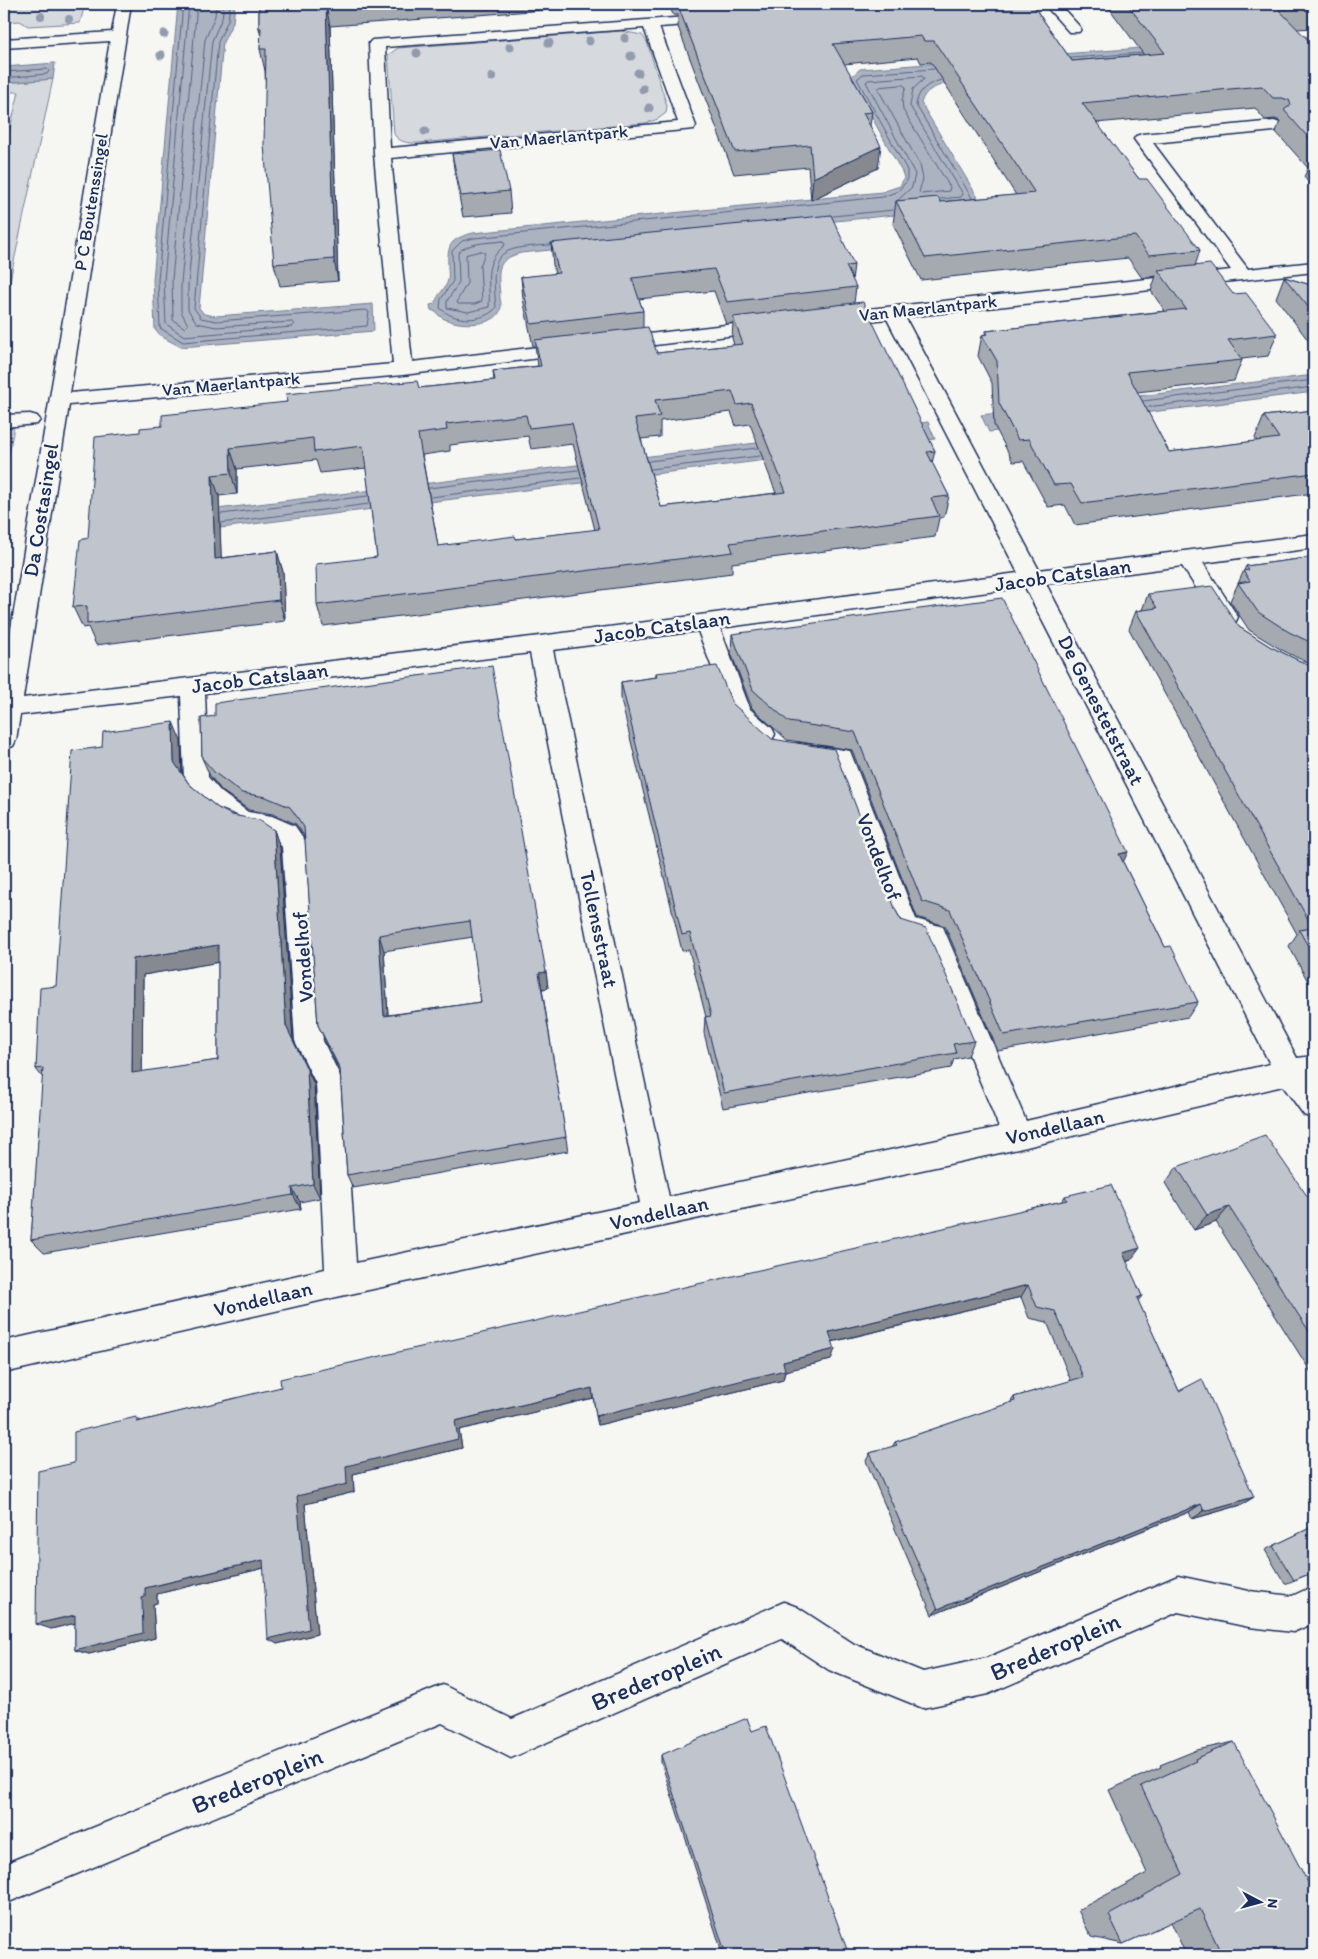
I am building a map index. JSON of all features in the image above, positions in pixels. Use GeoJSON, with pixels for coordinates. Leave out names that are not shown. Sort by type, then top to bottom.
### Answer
{"type":"FeatureCollection","features":[{"type":"Feature","properties":{"kind":"street","name":"P C Boutenssingel"},"geometry":{"type":"LineString","coordinates":[[59,400],[124,4]]}},
{"type":"Feature","properties":{"kind":"street"},"geometry":{"type":"LineString","coordinates":[[1051,4],[1074,29]]}},
{"type":"Feature","properties":{"kind":"street"},"geometry":{"type":"LineString","coordinates":[[403,369],[382,154],[377,43],[728,18]]}},
{"type":"Feature","properties":{"kind":"street","name":"Van Maerlantpark"},"geometry":{"type":"LineString","coordinates":[[382,154],[688,126],[650,24]]}},
{"type":"Feature","properties":{"kind":"street"},"geometry":{"type":"LineString","coordinates":[[4,43],[118,36]]}},
{"type":"Feature","properties":{"kind":"street"},"geometry":{"type":"LineString","coordinates":[[1244,275],[1142,139],[1274,126]]}},
{"type":"Feature","properties":{"kind":"street","name":"Van Maerlantpark"},"geometry":{"type":"LineString","coordinates":[[814,321],[1314,268]]}},
{"type":"Feature","properties":{"kind":"street","name":"De Genestetstraat"},"geometry":{"type":"LineString","coordinates":[[893,312],[1033,579],[1302,1070],[1314,1106]]}},
{"type":"Feature","properties":{"kind":"street","name":"Van Maerlantpark"},"geometry":{"type":"LineString","coordinates":[[59,400],[403,369],[785,324]]}},
{"type":"Feature","properties":{"kind":"street","name":"Da Costasingel"},"geometry":{"type":"LineString","coordinates":[[4,740],[59,400]]}},
{"type":"Feature","properties":{"kind":"street"},"geometry":{"type":"LineString","coordinates":[[4,421],[30,420]]}},
{"type":"Feature","properties":{"kind":"street","name":"Jacob Catslaan"},"geometry":{"type":"LineString","coordinates":[[8,708],[540,644],[1314,541]]}},
{"type":"Feature","properties":{"kind":"street"},"geometry":{"type":"LineString","coordinates":[[1188,558],[1240,636]]}},
{"type":"Feature","properties":{"kind":"street","name":"Vondelhof"},"geometry":{"type":"LineString","coordinates":[[706,621],[740,714],[780,750],[841,757],[906,927],[933,935],[1018,1136]]}},
{"type":"Feature","properties":{"kind":"street","name":"Tollensstraat"},"geometry":{"type":"LineString","coordinates":[[540,644],[657,1213]]}},
{"type":"Feature","properties":{"kind":"street","name":"Vondelhof"},"geometry":{"type":"LineString","coordinates":[[193,686],[196,780],[212,799],[242,821],[272,826],[286,833],[295,845],[309,1041],[330,1084],[341,1281]]}},
{"type":"Feature","properties":{"kind":"street","name":"Vondellaan"},"geometry":{"type":"LineString","coordinates":[[4,1357],[341,1281],[1018,1136],[1302,1070]]}},
{"type":"Feature","properties":{"kind":"street","name":"Brederoplein"},"geometry":{"type":"LineString","coordinates":[[4,1884],[443,1704],[512,1738],[784,1620],[842,1657],[923,1690],[988,1676],[1178,1594],[1248,1609],[1293,1614],[1314,1604]]}},
{"type":"Feature","properties":{"kind":"shaded area"},"geometry":{"type":"Polygon","coordinates":[[[9,4],[85,4],[80,23],[28,26],[20,21],[4,22],[4,11],[8,10],[9,4]]]}},
{"type":"Feature","properties":{"kind":"shaded area"},"geometry":{"type":"Polygon","coordinates":[[[621,31],[642,35],[647,42],[667,106],[666,113],[658,119],[646,123],[418,143],[401,141],[394,134],[388,55],[398,48],[621,31]]]}},
{"type":"Feature","properties":{"kind":"shaded area"},"geometry":{"type":"Polygon","coordinates":[[[53,79],[4,308],[4,153],[19,92],[4,92],[4,83],[53,79]]]}},
{"type":"Feature","properties":{"kind":"shaded area"},"geometry":{"type":"Polygon","coordinates":[[[14,427],[4,482],[4,428],[14,427]]]}},
{"type":"Feature","properties":{"kind":"water"},"geometry":{"type":"Polygon","coordinates":[[[178,4],[235,4],[233,22],[223,42],[199,308],[204,314],[216,316],[373,304],[374,331],[181,347],[164,338],[155,330],[153,280],[178,4]]]}},
{"type":"Feature","properties":{"kind":"water"},"geometry":{"type":"Polygon","coordinates":[[[1304,36],[1314,38],[1314,55],[948,83],[931,89],[921,103],[983,206],[521,253],[506,259],[502,264],[499,275],[501,307],[499,313],[494,318],[478,323],[458,323],[449,321],[431,310],[430,305],[435,304],[448,280],[449,248],[455,240],[473,233],[882,192],[900,186],[904,178],[902,172],[850,78],[860,69],[1304,36]]]}},
{"type":"Feature","properties":{"kind":"water"},"geometry":{"type":"Polygon","coordinates":[[[55,63],[53,79],[4,83],[4,67],[55,63]]]}},
{"type":"Feature","properties":{"kind":"water"},"geometry":{"type":"Polygon","coordinates":[[[1314,375],[1314,392],[989,432],[981,415],[1314,375]]]}},
{"type":"Feature","properties":{"kind":"water"},"geometry":{"type":"Polygon","coordinates":[[[928,422],[935,439],[100,543],[95,524],[928,422]]]}},
{"type":"Feature","properties":{"kind":"building"},"geometry":{"type":"Polygon","coordinates":[[[259,4],[346,4],[326,5],[334,259],[274,264],[264,145],[266,49],[260,49],[259,4]]]}},
{"type":"Feature","properties":{"kind":"building"},"geometry":{"type":"Polygon","coordinates":[[[711,4],[1032,4],[1072,61],[1165,53],[1127,4],[1314,4],[1314,7],[1279,10],[1314,46],[1314,144],[1284,110],[1291,105],[1289,100],[1273,98],[1262,86],[1082,103],[1139,179],[1147,179],[1200,250],[1149,255],[1135,236],[925,258],[896,201],[938,197],[940,202],[1035,193],[934,41],[924,41],[921,36],[833,44],[872,112],[863,113],[881,146],[813,178],[810,145],[735,152],[678,6],[711,4]]]}},
{"type":"Feature","properties":{"kind":"building"},"geometry":{"type":"Polygon","coordinates":[[[500,150],[509,191],[461,196],[452,154],[500,150]]]}},
{"type":"Feature","properties":{"kind":"building"},"geometry":{"type":"Polygon","coordinates":[[[831,215],[854,265],[846,266],[856,287],[727,302],[714,269],[632,278],[643,311],[531,324],[521,277],[559,273],[551,243],[831,215]]]}},
{"type":"Feature","properties":{"kind":"building"},"geometry":{"type":"Polygon","coordinates":[[[1210,264],[1233,294],[1246,293],[1277,334],[1228,340],[1242,360],[1127,372],[1169,452],[1279,438],[1264,416],[1314,410],[1314,473],[1082,503],[1071,484],[1054,485],[1029,439],[1018,440],[999,403],[997,361],[982,335],[988,334],[986,331],[1186,309],[1158,270],[1210,264]]]}},
{"type":"Feature","properties":{"kind":"building"},"geometry":{"type":"Polygon","coordinates":[[[1284,277],[1314,286],[1314,314],[1284,277]]]}},
{"type":"Feature","properties":{"kind":"building"},"geometry":{"type":"Polygon","coordinates":[[[863,302],[935,451],[927,452],[949,496],[931,498],[939,516],[730,543],[733,552],[317,605],[316,564],[377,557],[363,446],[314,452],[313,438],[230,448],[231,473],[212,475],[215,559],[277,551],[279,600],[87,624],[87,606],[73,607],[80,540],[88,538],[95,437],[140,432],[140,428],[162,426],[162,415],[287,402],[286,394],[417,381],[419,388],[495,380],[493,371],[541,366],[535,340],[648,327],[657,353],[743,344],[733,317],[863,302]],[[732,391],[655,400],[660,416],[635,419],[661,507],[786,492],[751,403],[737,405],[732,391]],[[526,415],[446,424],[447,430],[418,434],[438,546],[515,536],[516,539],[599,529],[572,423],[529,428],[526,415]]]}},
{"type":"Feature","properties":{"kind":"building"},"geometry":{"type":"Polygon","coordinates":[[[1314,557],[1314,644],[1289,632],[1258,612],[1238,583],[1250,581],[1243,571],[1249,570],[1246,566],[1314,557]]]}},
{"type":"Feature","properties":{"kind":"building"},"geometry":{"type":"Polygon","coordinates":[[[1212,586],[1239,627],[1271,647],[1314,667],[1314,957],[1299,930],[1313,928],[1136,611],[1157,608],[1148,594],[1212,586]]]}},
{"type":"Feature","properties":{"kind":"building"},"geometry":{"type":"Polygon","coordinates":[[[1002,598],[1128,852],[1119,854],[1165,947],[1171,946],[1198,1002],[1004,1035],[950,910],[922,901],[855,732],[789,722],[753,690],[732,634],[1002,598]]]}},
{"type":"Feature","properties":{"kind":"building"},"geometry":{"type":"Polygon","coordinates":[[[492,666],[546,972],[539,973],[566,1137],[347,1175],[340,1069],[318,1025],[304,827],[290,807],[266,797],[242,793],[215,773],[202,758],[201,718],[215,716],[215,703],[492,666]],[[470,921],[379,935],[384,1016],[481,1002],[470,921]]]}},
{"type":"Feature","properties":{"kind":"building"},"geometry":{"type":"Polygon","coordinates":[[[717,666],[732,703],[772,739],[834,749],[896,911],[901,920],[926,928],[974,1041],[953,1044],[956,1053],[724,1093],[705,1017],[711,1016],[690,933],[682,935],[621,682],[657,677],[656,673],[717,666]]]}},
{"type":"Feature","properties":{"kind":"building"},"geometry":{"type":"Polygon","coordinates":[[[173,722],[174,762],[189,784],[218,808],[232,815],[259,820],[274,830],[286,1026],[307,1069],[313,1184],[292,1188],[293,1195],[31,1240],[43,1068],[36,1069],[40,988],[56,986],[72,751],[102,747],[103,732],[173,722]],[[218,945],[133,959],[132,1073],[218,1060],[218,945]]]}},
{"type":"Feature","properties":{"kind":"building"},"geometry":{"type":"Polygon","coordinates":[[[1265,1135],[1314,1206],[1314,1339],[1229,1207],[1207,1215],[1177,1167],[1265,1135]]]}},
{"type":"Feature","properties":{"kind":"building"},"geometry":{"type":"Polygon","coordinates":[[[1111,1185],[1140,1248],[1123,1253],[1142,1296],[1137,1298],[1179,1391],[1202,1379],[1254,1497],[1204,1511],[1201,1504],[938,1609],[870,1453],[897,1445],[895,1442],[1015,1401],[1014,1397],[1083,1377],[1055,1311],[1037,1307],[1028,1285],[829,1332],[835,1349],[783,1362],[785,1370],[596,1416],[592,1388],[455,1421],[458,1439],[346,1466],[347,1484],[297,1496],[309,1629],[268,1639],[263,1560],[145,1588],[145,1597],[142,1598],[143,1633],[75,1650],[75,1615],[36,1624],[38,1471],[74,1463],[74,1432],[136,1417],[137,1422],[281,1387],[280,1379],[1067,1200],[1065,1196],[1111,1185]]]}},
{"type":"Feature","properties":{"kind":"building"},"geometry":{"type":"Polygon","coordinates":[[[1314,1526],[1314,1572],[1294,1580],[1273,1546],[1314,1526]]]}},
{"type":"Feature","properties":{"kind":"building"},"geometry":{"type":"Polygon","coordinates":[[[747,1718],[752,1731],[766,1726],[849,1955],[726,1955],[661,1755],[747,1718]]]}},
{"type":"Feature","properties":{"kind":"building"},"geometry":{"type":"Polygon","coordinates":[[[1234,1742],[1314,1894],[1314,1955],[1222,1955],[1200,1909],[1123,1944],[1109,1915],[1183,1874],[1141,1786],[1234,1742]]]}}]}
